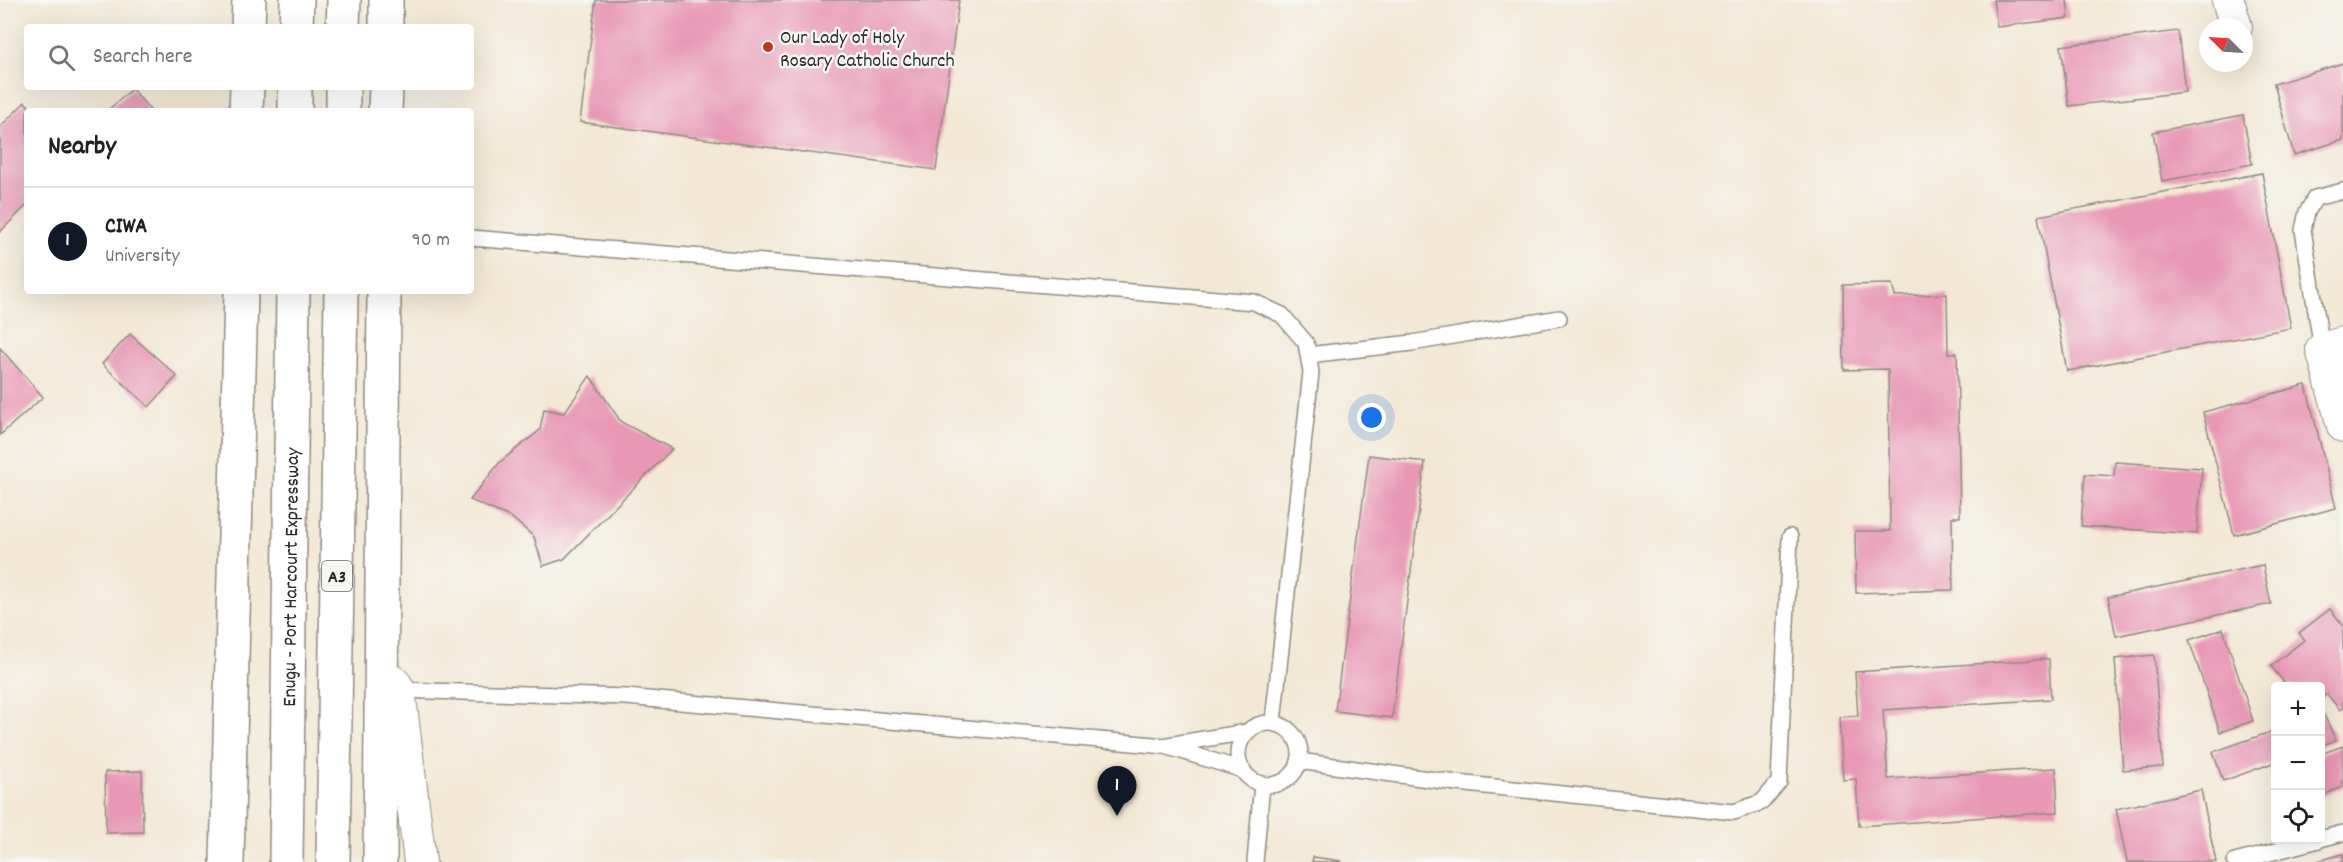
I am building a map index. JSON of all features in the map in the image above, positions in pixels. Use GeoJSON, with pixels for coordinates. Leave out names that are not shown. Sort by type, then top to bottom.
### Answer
{"type":"FeatureCollection","features":[{"type":"Feature","properties":{"kind":"main road"},"geometry":{"type":"LineString","coordinates":[[248,24],[249,0]]}},
{"type":"Feature","properties":{"kind":"main road"},"geometry":{"type":"LineString","coordinates":[[296,24],[297,0]]}},
{"type":"Feature","properties":{"kind":"main road"},"geometry":{"type":"LineString","coordinates":[[343,24],[344,0]]}},
{"type":"Feature","properties":{"kind":"main road"},"geometry":{"type":"LineString","coordinates":[[386,0],[386,24]]}},
{"type":"Feature","properties":{"kind":"main road"},"geometry":{"type":"LineString","coordinates":[[246,108],[247,90]]}},
{"type":"Feature","properties":{"kind":"main road"},"geometry":{"type":"LineString","coordinates":[[295,90],[295,108]]}},
{"type":"Feature","properties":{"kind":"main road"},"geometry":{"type":"LineString","coordinates":[[343,90],[343,108]]}},
{"type":"Feature","properties":{"kind":"main road"},"geometry":{"type":"LineString","coordinates":[[386,90],[386,108]]}},
{"type":"Feature","properties":{"kind":"main road"},"geometry":{"type":"LineString","coordinates":[[227,862],[241,294]]}},
{"type":"Feature","properties":{"kind":"main road","name":"Enugu - Port Harcourt Expressway"},"geometry":{"type":"LineString","coordinates":[[286,862],[292,294]]}},
{"type":"Feature","properties":{"kind":"main road","name":"A3"},"geometry":{"type":"LineString","coordinates":[[333,862],[341,294]]}},
{"type":"Feature","properties":{"kind":"main road"},"geometry":{"type":"LineString","coordinates":[[380,862],[390,685],[384,294]]}},
{"type":"Feature","properties":{"kind":"street"},"geometry":{"type":"LineString","coordinates":[[2228,0],[2233,18]]}},
{"type":"Feature","properties":{"kind":"street"},"geometry":{"type":"LineString","coordinates":[[2333,346],[2343,426]]}},
{"type":"Feature","properties":{"kind":"street"},"geometry":{"type":"LineString","coordinates":[[390,685],[420,862]]}},
{"type":"Feature","properties":{"kind":"lane"},"geometry":{"type":"LineString","coordinates":[[2333,346],[2303,230],[2307,212],[2315,198],[2343,191]]}},
{"type":"Feature","properties":{"kind":"lane"},"geometry":{"type":"LineString","coordinates":[[474,238],[1254,302],[1282,315],[1306,343],[1311,372],[1273,722]]}},
{"type":"Feature","properties":{"kind":"lane"},"geometry":{"type":"LineString","coordinates":[[1308,355],[1412,343],[1559,318]]}},
{"type":"Feature","properties":{"kind":"lane"},"geometry":{"type":"LineString","coordinates":[[1299,761],[1457,783],[1734,812],[1762,802],[1779,782],[1790,537]]}},
{"type":"Feature","properties":{"kind":"lane"},"geometry":{"type":"LineString","coordinates":[[390,685],[626,697],[1165,746],[1243,770]]}},
{"type":"Feature","properties":{"kind":"lane"},"geometry":{"type":"LineString","coordinates":[[1273,722],[1285,726],[1300,745],[1296,769],[1285,780],[1270,785],[1262,784],[1247,776],[1239,754],[1242,738],[1247,732],[1261,723],[1273,722]]}},
{"type":"Feature","properties":{"kind":"lane"},"geometry":{"type":"LineString","coordinates":[[1165,746],[1247,732]]}},
{"type":"Feature","properties":{"kind":"lane"},"geometry":{"type":"LineString","coordinates":[[1255,862],[1262,784]]}},
{"type":"Feature","properties":{"kind":"lane"},"geometry":{"type":"LineString","coordinates":[[2325,838],[2343,833]]}},
{"type":"Feature","properties":{"kind":"lane"},"geometry":{"type":"LineString","coordinates":[[2235,862],[2302,844]]}},
{"type":"Feature","properties":{"kind":"building"},"geometry":{"type":"Polygon","coordinates":[[[596,0],[959,0],[936,170],[580,122],[596,0]]]}},
{"type":"Feature","properties":{"kind":"building"},"geometry":{"type":"Polygon","coordinates":[[[1993,0],[2067,0],[2069,18],[1997,27],[1993,0]]]}},
{"type":"Feature","properties":{"kind":"building"},"geometry":{"type":"Polygon","coordinates":[[[2178,31],[2185,92],[2069,106],[2061,46],[2178,31]]]}},
{"type":"Feature","properties":{"kind":"building"},"geometry":{"type":"Polygon","coordinates":[[[2343,63],[2343,140],[2294,155],[2274,84],[2343,63]]]}},
{"type":"Feature","properties":{"kind":"building"},"geometry":{"type":"Polygon","coordinates":[[[133,90],[148,108],[110,108],[133,90]]]}},
{"type":"Feature","properties":{"kind":"building"},"geometry":{"type":"Polygon","coordinates":[[[25,102],[30,108],[24,108],[24,208],[0,232],[0,127],[25,102]]]}},
{"type":"Feature","properties":{"kind":"building"},"geometry":{"type":"Polygon","coordinates":[[[2243,115],[2252,164],[2162,181],[2153,132],[2243,115]]]}},
{"type":"Feature","properties":{"kind":"building"},"geometry":{"type":"Polygon","coordinates":[[[2262,173],[2291,328],[2067,371],[2038,216],[2262,173]]]}},
{"type":"Feature","properties":{"kind":"building"},"geometry":{"type":"Polygon","coordinates":[[[1892,284],[1895,296],[1947,294],[1948,353],[1957,353],[1960,517],[1952,517],[1953,590],[1856,593],[1855,531],[1890,531],[1888,369],[1844,370],[1843,285],[1892,284]]]}},
{"type":"Feature","properties":{"kind":"building"},"geometry":{"type":"Polygon","coordinates":[[[130,334],[177,376],[149,407],[102,364],[130,334]]]}},
{"type":"Feature","properties":{"kind":"building"},"geometry":{"type":"Polygon","coordinates":[[[0,348],[43,397],[0,435],[0,348]]]}},
{"type":"Feature","properties":{"kind":"building"},"geometry":{"type":"Polygon","coordinates":[[[590,376],[621,422],[672,449],[564,559],[543,566],[534,537],[512,518],[470,500],[500,462],[540,430],[544,409],[564,413],[590,376]]]}},
{"type":"Feature","properties":{"kind":"building"},"geometry":{"type":"Polygon","coordinates":[[[2306,385],[2336,508],[2234,535],[2203,412],[2306,385]]]}},
{"type":"Feature","properties":{"kind":"building"},"geometry":{"type":"Polygon","coordinates":[[[1369,455],[1425,462],[1392,718],[1335,711],[1369,455]]]}},
{"type":"Feature","properties":{"kind":"building"},"geometry":{"type":"Polygon","coordinates":[[[2115,462],[2202,468],[2197,534],[2081,526],[2085,474],[2114,476],[2115,462]]]}},
{"type":"Feature","properties":{"kind":"building"},"geometry":{"type":"Polygon","coordinates":[[[2263,565],[2271,604],[2116,636],[2108,597],[2263,565]]]}},
{"type":"Feature","properties":{"kind":"building"},"geometry":{"type":"Polygon","coordinates":[[[2330,609],[2343,625],[2343,708],[2340,710],[2327,694],[2325,695],[2325,682],[2284,682],[2271,666],[2304,640],[2299,633],[2330,609]]]}},
{"type":"Feature","properties":{"kind":"building"},"geometry":{"type":"Polygon","coordinates":[[[2223,629],[2253,721],[2220,732],[2189,640],[2223,629]]]}},
{"type":"Feature","properties":{"kind":"building"},"geometry":{"type":"Polygon","coordinates":[[[2154,655],[2163,767],[2123,770],[2115,659],[2154,655]]]}},
{"type":"Feature","properties":{"kind":"building"},"geometry":{"type":"Polygon","coordinates":[[[2049,659],[2051,699],[1883,710],[1888,779],[2056,768],[2058,812],[1859,826],[1856,779],[1843,780],[1839,717],[1858,716],[1855,672],[2049,659]]]}},
{"type":"Feature","properties":{"kind":"building"},"geometry":{"type":"Polygon","coordinates":[[[2325,717],[2336,740],[2325,744],[2325,717]]]}},
{"type":"Feature","properties":{"kind":"building"},"geometry":{"type":"Polygon","coordinates":[[[2271,732],[2271,764],[2223,781],[2213,752],[2271,732]]]}},
{"type":"Feature","properties":{"kind":"building"},"geometry":{"type":"Polygon","coordinates":[[[2343,746],[2343,787],[2325,794],[2325,790],[2325,752],[2343,746]]]}},
{"type":"Feature","properties":{"kind":"building"},"geometry":{"type":"Polygon","coordinates":[[[142,771],[143,832],[106,833],[105,772],[142,771]]]}},
{"type":"Feature","properties":{"kind":"building"},"geometry":{"type":"Polygon","coordinates":[[[2201,790],[2216,862],[2127,862],[2116,809],[2201,790]]]}},
{"type":"Feature","properties":{"kind":"building"},"geometry":{"type":"Polygon","coordinates":[[[2343,854],[2343,862],[2317,862],[2317,861],[2343,854]]]}},
{"type":"Feature","properties":{"kind":"building"},"geometry":{"type":"Polygon","coordinates":[[[1313,857],[1341,861],[1341,862],[1312,862],[1313,857]]]}},
{"type":"Feature","properties":{"kind":"place","name":"Our Lady of Holy Rosary Catholic Church"},"geometry":{"type":"Point","coordinates":[768,47]}},
{"type":"Feature","properties":{"kind":"place","name":"CIWA"},"geometry":{"type":"Point","coordinates":[1117,816]}}]}
